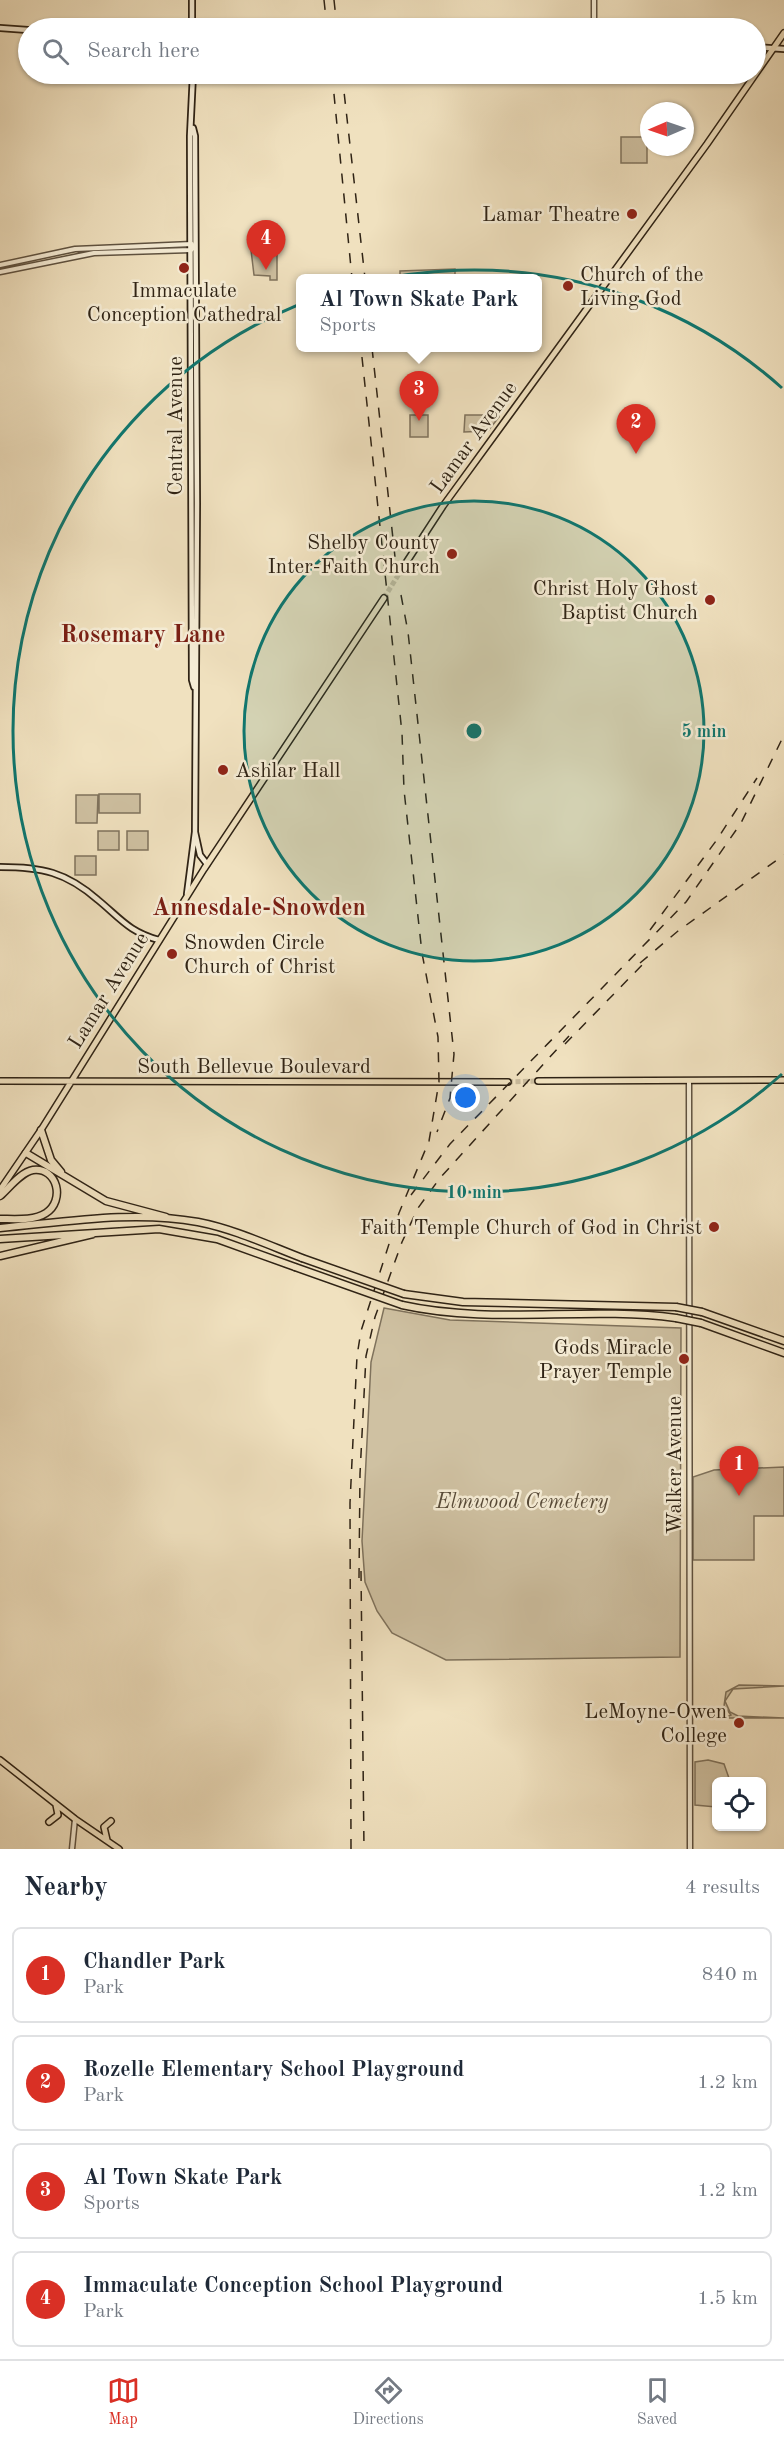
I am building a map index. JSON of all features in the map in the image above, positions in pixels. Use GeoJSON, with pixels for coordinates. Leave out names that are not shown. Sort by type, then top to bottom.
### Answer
{"type":"FeatureCollection","features":[{"type":"Feature","properties":{"kind":"highway"},"geometry":{"type":"LineString","coordinates":[[41,1130],[51,1160],[65,1177]]}},
{"type":"Feature","properties":{"kind":"highway"},"geometry":{"type":"LineString","coordinates":[[26,1153],[106,1201],[158,1213],[169,1219]]}},
{"type":"Feature","properties":{"kind":"highway"},"geometry":{"type":"LineString","coordinates":[[0,1196],[22,1175],[33,1170],[46,1172],[55,1181],[58,1190],[56,1203],[47,1213],[31,1218],[0,1219]]}},
{"type":"Feature","properties":{"kind":"highway"},"geometry":{"type":"LineString","coordinates":[[0,1228],[122,1218],[190,1221],[217,1227],[404,1294],[471,1303],[676,1307],[702,1312],[784,1341]]}},
{"type":"Feature","properties":{"kind":"highway"},"geometry":{"type":"LineString","coordinates":[[0,1239],[114,1230],[159,1229],[190,1233],[218,1239],[402,1305],[462,1314],[638,1315],[676,1318],[701,1323],[784,1353]]}},
{"type":"Feature","properties":{"kind":"highway"},"geometry":{"type":"LineString","coordinates":[[0,1256],[114,1230]]}},
{"type":"Feature","properties":{"kind":"main road"},"geometry":{"type":"LineString","coordinates":[[192,0],[192,18]]}},
{"type":"Feature","properties":{"kind":"main road"},"geometry":{"type":"LineString","coordinates":[[0,28],[18,29]]}},
{"type":"Feature","properties":{"kind":"main road","name":"Lamar Avenue"},"geometry":{"type":"LineString","coordinates":[[766,60],[784,33]]}},
{"type":"Feature","properties":{"kind":"main road"},"geometry":{"type":"LineString","coordinates":[[766,48],[784,49]]}},
{"type":"Feature","properties":{"kind":"main road","name":"Central Avenue"},"geometry":{"type":"LineString","coordinates":[[187,895],[195,832],[192,669],[190,136],[193,128],[193,84]]}},
{"type":"Feature","properties":{"kind":"main road","name":"Lamar Avenue"},"geometry":{"type":"LineString","coordinates":[[402,569],[443,506],[749,84]]}},
{"type":"Feature","properties":{"kind":"main road","name":"Lamar Avenue"},"geometry":{"type":"LineString","coordinates":[[0,1190],[41,1130],[68,1083],[207,864],[384,598]]}},
{"type":"Feature","properties":{"kind":"main road","name":"Central Avenue"},"geometry":{"type":"LineString","coordinates":[[195,832],[200,855],[207,864]]}},
{"type":"Feature","properties":{"kind":"main road"},"geometry":{"type":"LineString","coordinates":[[0,867],[39,868],[62,875],[100,901],[127,927],[159,940]]}},
{"type":"Feature","properties":{"kind":"main road"},"geometry":{"type":"LineString","coordinates":[[538,1082],[784,1080]]}},
{"type":"Feature","properties":{"kind":"main road","name":"South Bellevue Boulevard"},"geometry":{"type":"LineString","coordinates":[[0,1081],[68,1083],[508,1082]]}},
{"type":"Feature","properties":{"kind":"main road"},"geometry":{"type":"LineString","coordinates":[[0,1760],[75,1819],[119,1849]]}},
{"type":"Feature","properties":{"kind":"main road"},"geometry":{"type":"LineString","coordinates":[[49,1822],[58,1815],[55,1804]]}},
{"type":"Feature","properties":{"kind":"main road"},"geometry":{"type":"LineString","coordinates":[[108,1842],[104,1830],[111,1821]]}},
{"type":"Feature","properties":{"kind":"street"},"geometry":{"type":"LineString","coordinates":[[594,0],[594,18]]}},
{"type":"Feature","properties":{"kind":"street"},"geometry":{"type":"LineString","coordinates":[[0,265],[75,249],[192,246]]}},
{"type":"Feature","properties":{"kind":"street"},"geometry":{"type":"LineString","coordinates":[[0,272],[96,250]]}},
{"type":"Feature","properties":{"kind":"street","name":"Walker Avenue"},"geometry":{"type":"LineString","coordinates":[[689,1081],[690,1849]]}},
{"type":"Feature","properties":{"kind":"street"},"geometry":{"type":"LineString","coordinates":[[72,1849],[75,1819]]}},
{"type":"Feature","properties":{"kind":"green space"},"geometry":{"type":"Polygon","coordinates":[[[621,137],[640,137],[640,156],[647,156],[647,163],[621,163],[621,137]]]}},
{"type":"Feature","properties":{"kind":"green space"},"geometry":{"type":"Polygon","coordinates":[[[277,241],[277,280],[270,280],[270,276],[254,275],[251,250],[258,242],[277,241]]]}},
{"type":"Feature","properties":{"kind":"green space"},"geometry":{"type":"Polygon","coordinates":[[[455,269],[455,274],[400,274],[400,271],[455,269]]]}},
{"type":"Feature","properties":{"kind":"green space"},"geometry":{"type":"Polygon","coordinates":[[[410,415],[428,415],[428,437],[410,437],[410,415]]]}},
{"type":"Feature","properties":{"kind":"green space"},"geometry":{"type":"Polygon","coordinates":[[[465,415],[499,415],[499,417],[488,431],[464,432],[465,415]]]}},
{"type":"Feature","properties":{"kind":"green space"},"geometry":{"type":"Polygon","coordinates":[[[99,794],[140,794],[140,813],[99,813],[99,794]]]}},
{"type":"Feature","properties":{"kind":"green space"},"geometry":{"type":"Polygon","coordinates":[[[76,795],[98,795],[97,823],[76,823],[76,795]]]}},
{"type":"Feature","properties":{"kind":"green space"},"geometry":{"type":"Polygon","coordinates":[[[98,831],[119,831],[119,850],[98,850],[98,831]]]}},
{"type":"Feature","properties":{"kind":"green space"},"geometry":{"type":"Polygon","coordinates":[[[127,831],[148,831],[148,850],[127,850],[127,831]]]}},
{"type":"Feature","properties":{"kind":"green space"},"geometry":{"type":"Polygon","coordinates":[[[75,856],[96,856],[96,875],[75,875],[75,856]]]}},
{"type":"Feature","properties":{"kind":"green space","name":"Elmwood Cemetery"},"geometry":{"type":"Polygon","coordinates":[[[384,1308],[450,1320],[681,1328],[680,1657],[446,1660],[392,1633],[377,1611],[365,1582],[362,1541],[371,1362],[384,1308]]]}},
{"type":"Feature","properties":{"kind":"green space"},"geometry":{"type":"Polygon","coordinates":[[[784,1467],[784,1516],[754,1516],[754,1560],[693,1560],[693,1477],[714,1470],[784,1467]]]}},
{"type":"Feature","properties":{"kind":"green space"},"geometry":{"type":"Polygon","coordinates":[[[739,1685],[784,1686],[733,1689],[725,1701],[730,1712],[738,1716],[784,1718],[725,1718],[731,1715],[724,1706],[726,1692],[739,1685]]]}},
{"type":"Feature","properties":{"kind":"green space"},"geometry":{"type":"Polygon","coordinates":[[[708,1760],[724,1764],[729,1777],[712,1777],[712,1807],[695,1805],[695,1762],[708,1760]]]}},
{"type":"Feature","properties":{"kind":"tunnel"},"geometry":{"type":"LineString","coordinates":[[384,598],[402,569]]}},
{"type":"Feature","properties":{"kind":"tunnel"},"geometry":{"type":"LineString","coordinates":[[508,1082],[538,1081]]}},
{"type":"Feature","properties":{"kind":"railway"},"geometry":{"type":"LineString","coordinates":[[324,0],[326,18]]}},
{"type":"Feature","properties":{"kind":"railway"},"geometry":{"type":"LineString","coordinates":[[334,0],[336,18]]}},
{"type":"Feature","properties":{"kind":"railway"},"geometry":{"type":"LineString","coordinates":[[333,84],[352,274]]}},
{"type":"Feature","properties":{"kind":"railway"},"geometry":{"type":"LineString","coordinates":[[343,84],[365,274]]}},
{"type":"Feature","properties":{"kind":"railway"},"geometry":{"type":"LineString","coordinates":[[351,1849],[350,1503],[357,1356],[361,1331],[399,1213],[429,1141],[439,1082],[438,1037],[422,953],[404,790],[402,733],[361,352]]}},
{"type":"Feature","properties":{"kind":"railway"},"geometry":{"type":"LineString","coordinates":[[372,352],[395,557]]}},
{"type":"Feature","properties":{"kind":"railway"},"geometry":{"type":"LineString","coordinates":[[401,595],[408,632],[454,1054],[450,1098],[437,1132]]}},
{"type":"Feature","properties":{"kind":"railway"},"geometry":{"type":"LineString","coordinates":[[411,1195],[450,1144],[686,902],[741,823],[784,735]]}},
{"type":"Feature","properties":{"kind":"railway"},"geometry":{"type":"LineString","coordinates":[[650,930],[716,841],[757,778]]}},
{"type":"Feature","properties":{"kind":"railway"},"geometry":{"type":"LineString","coordinates":[[640,963],[678,931],[784,855]]}},
{"type":"Feature","properties":{"kind":"railway"},"geometry":{"type":"LineString","coordinates":[[565,1044],[647,960]]}},
{"type":"Feature","properties":{"kind":"railway"},"geometry":{"type":"LineString","coordinates":[[359,1578],[360,1474],[366,1356],[375,1317],[402,1242],[418,1208],[440,1178],[569,1036]]}},
{"type":"Feature","properties":{"kind":"railway"},"geometry":{"type":"LineString","coordinates":[[361,1571],[364,1849]]}},
{"type":"Feature","properties":{"kind":"place","name":"Lamar Theatre"},"geometry":{"type":"Point","coordinates":[632,214]}},
{"type":"Feature","properties":{"kind":"place","name":"Immaculate Conception Cathedral"},"geometry":{"type":"Point","coordinates":[184,268]}},
{"type":"Feature","properties":{"kind":"place","name":"Immaculate Conception School Playground"},"geometry":{"type":"Point","coordinates":[266,270]}},
{"type":"Feature","properties":{"kind":"place","name":"Church of the Living God"},"geometry":{"type":"Point","coordinates":[568,286]}},
{"type":"Feature","properties":{"kind":"place","name":"Al Town Skate Park"},"geometry":{"type":"Point","coordinates":[419,421]}},
{"type":"Feature","properties":{"kind":"place","name":"Rozelle Elementary School Playground"},"geometry":{"type":"Point","coordinates":[636,454]}},
{"type":"Feature","properties":{"kind":"place","name":"Shelby County Inter-Faith Church"},"geometry":{"type":"Point","coordinates":[452,554]}},
{"type":"Feature","properties":{"kind":"place","name":"Christ Holy Ghost Baptist Church"},"geometry":{"type":"Point","coordinates":[710,600]}},
{"type":"Feature","properties":{"kind":"place","name":"Ashlar Hall"},"geometry":{"type":"Point","coordinates":[223,770]}},
{"type":"Feature","properties":{"kind":"place","name":"Snowden Circle Church of Christ"},"geometry":{"type":"Point","coordinates":[172,954]}},
{"type":"Feature","properties":{"kind":"place","name":"Faith Temple Church of God in Christ"},"geometry":{"type":"Point","coordinates":[714,1227]}},
{"type":"Feature","properties":{"kind":"place","name":"Gods Miracle Prayer Temple"},"geometry":{"type":"Point","coordinates":[684,1359]}},
{"type":"Feature","properties":{"kind":"place","name":"Chandler Park"},"geometry":{"type":"Point","coordinates":[739,1496]}},
{"type":"Feature","properties":{"kind":"place","name":"LeMoyne-Owen College"},"geometry":{"type":"Point","coordinates":[739,1723]}},
{"type":"Feature","properties":{"kind":"district","name":"Rosemary Lane"},"geometry":{"type":"Point","coordinates":[143,634]}},
{"type":"Feature","properties":{"kind":"district","name":"Annesdale-Snowden"},"geometry":{"type":"Point","coordinates":[259,907]}}]}
